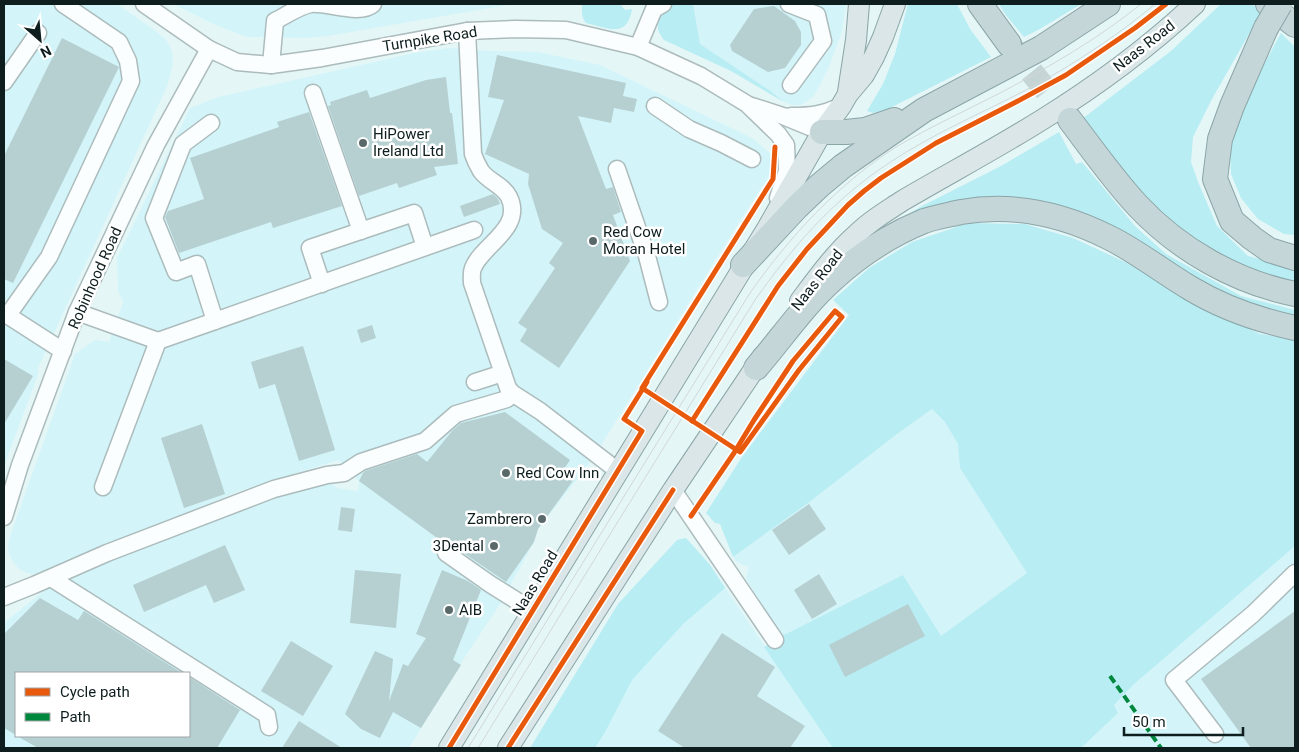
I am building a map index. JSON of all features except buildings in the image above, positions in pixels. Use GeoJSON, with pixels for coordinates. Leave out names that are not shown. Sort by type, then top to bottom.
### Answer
{"type":"FeatureCollection","features":[{"type":"Feature","properties":{"kind":"highway"},"geometry":{"type":"LineString","coordinates":[[980,4],[1009,44]]}},
{"type":"Feature","properties":{"kind":"highway"},"geometry":{"type":"LineString","coordinates":[[743,265],[797,207],[843,166],[924,110],[1041,48],[1108,4]]}},
{"type":"Feature","properties":{"kind":"highway"},"geometry":{"type":"LineString","coordinates":[[1268,4],[1295,25]]}},
{"type":"Feature","properties":{"kind":"highway"},"geometry":{"type":"LineString","coordinates":[[1280,4],[1266,28],[1232,106],[1220,140],[1215,180],[1232,221],[1269,250],[1295,258]]}},
{"type":"Feature","properties":{"kind":"highway"},"geometry":{"type":"LineString","coordinates":[[822,132],[865,130],[924,110]]}},
{"type":"Feature","properties":{"kind":"highway"},"geometry":{"type":"LineString","coordinates":[[1070,120],[1136,204],[1171,236],[1220,268],[1277,290],[1295,294]]}},
{"type":"Feature","properties":{"kind":"highway"},"geometry":{"type":"LineString","coordinates":[[756,368],[803,310],[831,281],[874,247],[896,234],[925,221],[985,209],[1025,210],[1067,220],[1111,238],[1225,307],[1271,323],[1295,328]]}},
{"type":"Feature","properties":{"kind":"main road"},"geometry":{"type":"LineString","coordinates":[[844,100],[856,40],[859,4]]}},
{"type":"Feature","properties":{"kind":"main road","name":"Naas Road"},"geometry":{"type":"LineString","coordinates":[[449,748],[768,227],[822,132],[864,75],[883,38],[895,4]]}},
{"type":"Feature","properties":{"kind":"main road","name":"Naas Road"},"geometry":{"type":"LineString","coordinates":[[508,748],[673,490],[826,265],[859,231],[880,215],[1021,132],[1079,95],[1147,45],[1195,4]]}},
{"type":"Feature","properties":{"kind":"street"},"geometry":{"type":"LineString","coordinates":[[63,4],[119,42],[128,61],[131,81],[49,257],[6,314],[63,352]]}},
{"type":"Feature","properties":{"kind":"street","name":"Turnpike Road"},"geometry":{"type":"LineString","coordinates":[[144,4],[209,49],[237,62],[271,65],[322,58],[467,31],[516,29],[566,30],[638,47],[701,76],[747,104]]}},
{"type":"Feature","properties":{"kind":"street"},"geometry":{"type":"LineString","coordinates":[[271,65],[275,21],[311,4],[359,9],[373,4]]}},
{"type":"Feature","properties":{"kind":"street"},"geometry":{"type":"LineString","coordinates":[[638,47],[654,9],[663,4]]}},
{"type":"Feature","properties":{"kind":"street"},"geometry":{"type":"LineString","coordinates":[[789,4],[817,15],[823,41],[791,85]]}},
{"type":"Feature","properties":{"kind":"street"},"geometry":{"type":"LineString","coordinates":[[467,31],[473,154],[482,172],[501,186],[509,197],[512,206],[511,220],[504,231],[478,260],[471,274],[472,283],[508,388],[512,393],[540,411],[618,471]]}},
{"type":"Feature","properties":{"kind":"street"},"geometry":{"type":"LineString","coordinates":[[4,82],[38,33]]}},
{"type":"Feature","properties":{"kind":"street","name":"Robinhood Road"},"geometry":{"type":"LineString","coordinates":[[4,517],[20,465],[77,312],[156,145],[209,49]]}},
{"type":"Feature","properties":{"kind":"street"},"geometry":{"type":"LineString","coordinates":[[313,93],[361,231]]}},
{"type":"Feature","properties":{"kind":"street"},"geometry":{"type":"LineString","coordinates":[[783,116],[824,114],[844,100]]}},
{"type":"Feature","properties":{"kind":"street"},"geometry":{"type":"LineString","coordinates":[[747,104],[822,132]]}},
{"type":"Feature","properties":{"kind":"street"},"geometry":{"type":"LineString","coordinates":[[747,104],[778,134],[786,146],[787,171],[768,227]]}},
{"type":"Feature","properties":{"kind":"street"},"geometry":{"type":"LineString","coordinates":[[655,106],[689,129],[752,159]]}},
{"type":"Feature","properties":{"kind":"street"},"geometry":{"type":"LineString","coordinates":[[211,123],[183,144],[154,218],[176,272],[197,264],[215,321]]}},
{"type":"Feature","properties":{"kind":"street"},"geometry":{"type":"LineString","coordinates":[[618,168],[647,256],[659,302]]}},
{"type":"Feature","properties":{"kind":"street"},"geometry":{"type":"LineString","coordinates":[[322,284],[310,248],[414,212],[425,247]]}},
{"type":"Feature","properties":{"kind":"street"},"geometry":{"type":"LineString","coordinates":[[77,312],[158,341],[474,230]]}},
{"type":"Feature","properties":{"kind":"street"},"geometry":{"type":"LineString","coordinates":[[103,486],[158,341]]}},
{"type":"Feature","properties":{"kind":"street"},"geometry":{"type":"LineString","coordinates":[[475,382],[503,373]]}},
{"type":"Feature","properties":{"kind":"street"},"geometry":{"type":"LineString","coordinates":[[4,597],[107,553],[274,489],[326,475],[344,473],[361,462],[425,441],[456,414],[507,399],[512,393]]}},
{"type":"Feature","properties":{"kind":"street"},"geometry":{"type":"LineString","coordinates":[[673,490],[775,640]]}},
{"type":"Feature","properties":{"kind":"street"},"geometry":{"type":"LineString","coordinates":[[446,553],[533,611]]}},
{"type":"Feature","properties":{"kind":"street"},"geometry":{"type":"LineString","coordinates":[[1214,734],[1174,680],[1253,614],[1295,573]]}},
{"type":"Feature","properties":{"kind":"street"},"geometry":{"type":"LineString","coordinates":[[51,578],[267,715],[269,727]]}},
{"type":"Feature","properties":{"kind":"shaded area"},"geometry":{"type":"Polygon","coordinates":[[[4,4],[117,4],[167,41],[172,51],[173,63],[168,84],[38,368],[38,375],[4,466],[4,4]]]}},
{"type":"Feature","properties":{"kind":"shaded area"},"geometry":{"type":"Polygon","coordinates":[[[173,4],[513,4],[328,36],[305,38],[247,37],[213,24],[173,4]]]}},
{"type":"Feature","properties":{"kind":"shaded area"},"geometry":{"type":"Polygon","coordinates":[[[582,4],[620,4],[625,10],[632,9],[626,25],[621,28],[609,29],[586,23],[582,12],[582,4]]]}},
{"type":"Feature","properties":{"kind":"shaded area"},"geometry":{"type":"Polygon","coordinates":[[[676,4],[693,4],[700,44],[784,102],[731,71],[664,40],[659,31],[658,21],[664,12],[676,4]]]}},
{"type":"Feature","properties":{"kind":"shaded area"},"geometry":{"type":"Polygon","coordinates":[[[693,4],[846,4],[842,31],[829,67],[819,87],[813,97],[801,105],[792,105],[784,102],[700,44],[693,4]]]}},
{"type":"Feature","properties":{"kind":"shaded area"},"geometry":{"type":"Polygon","coordinates":[[[908,4],[957,4],[970,29],[991,57],[886,110],[873,113],[867,111],[883,84],[895,54],[908,4]]]}},
{"type":"Feature","properties":{"kind":"shaded area"},"geometry":{"type":"Polygon","coordinates":[[[999,4],[1081,4],[1024,37],[999,4]]]}},
{"type":"Feature","properties":{"kind":"shaded area"},"geometry":{"type":"Polygon","coordinates":[[[1221,4],[1252,4],[1262,11],[1212,99],[1193,137],[1191,162],[1217,226],[1248,256],[1295,268],[1295,283],[1276,280],[1224,260],[1146,204],[1082,119],[1171,51],[1221,4]]]}},
{"type":"Feature","properties":{"kind":"shaded area"},"geometry":{"type":"Polygon","coordinates":[[[1281,33],[1295,47],[1295,235],[1284,234],[1258,219],[1241,198],[1231,174],[1230,140],[1248,94],[1281,33]]]}},
{"type":"Feature","properties":{"kind":"shaded area"},"geometry":{"type":"Polygon","coordinates":[[[449,48],[538,52],[600,65],[752,138],[771,154],[772,171],[592,460],[538,529],[534,542],[500,604],[409,748],[4,748],[4,623],[45,590],[68,578],[189,526],[327,480],[337,488],[358,491],[359,481],[338,460],[237,492],[35,575],[19,569],[9,554],[10,536],[75,354],[96,340],[109,342],[123,302],[118,291],[117,258],[190,108],[218,97],[414,53],[449,48]]]}},
{"type":"Feature","properties":{"kind":"shaded area"},"geometry":{"type":"Polygon","coordinates":[[[1059,132],[1076,164],[1082,162],[1135,226],[1166,254],[1241,296],[1295,310],[1295,320],[1246,307],[1030,202],[881,231],[920,207],[1001,166],[1059,132]]]}},
{"type":"Feature","properties":{"kind":"shaded area"},"geometry":{"type":"Polygon","coordinates":[[[968,223],[1025,224],[1073,238],[1127,263],[1197,305],[1260,334],[1295,339],[1295,546],[1133,685],[1114,705],[1118,713],[1081,748],[833,748],[764,647],[903,575],[941,636],[1027,573],[960,468],[958,444],[945,422],[932,409],[733,557],[720,524],[715,523],[706,513],[742,457],[849,315],[833,300],[869,268],[912,242],[968,223]]]}},
{"type":"Feature","properties":{"kind":"shaded area"},"geometry":{"type":"Polygon","coordinates":[[[932,409],[945,422],[958,444],[960,468],[1027,573],[941,636],[903,575],[782,636],[746,579],[748,567],[737,562],[733,557],[932,409]]]}},
{"type":"Feature","properties":{"kind":"shaded area"},"geometry":{"type":"Polygon","coordinates":[[[686,538],[710,565],[833,748],[533,748],[686,538]]]}},
{"type":"Feature","properties":{"kind":"shaded area"},"geometry":{"type":"Polygon","coordinates":[[[686,538],[710,565],[725,588],[683,624],[632,680],[595,748],[530,748],[618,604],[677,540],[686,538]]]}},
{"type":"Feature","properties":{"kind":"shaded area"},"geometry":{"type":"Polygon","coordinates":[[[1295,546],[1295,748],[1081,748],[1118,713],[1114,705],[1133,685],[1295,546]]]}},
{"type":"Feature","properties":{"kind":"tunnel"},"geometry":{"type":"LineString","coordinates":[[1009,44],[1070,120]]}},
{"type":"Feature","properties":{"kind":"tram line"},"geometry":{"type":"LineString","coordinates":[[468,748],[750,293],[781,251],[798,232],[834,195],[874,162],[896,147],[1055,63],[1108,29],[1141,4]]}},
{"type":"Feature","properties":{"kind":"tram line"},"geometry":{"type":"LineString","coordinates":[[478,748],[755,300],[800,242],[850,192],[889,163],[939,133],[1060,71],[1109,39],[1155,4]]}},
{"type":"Feature","properties":{"kind":"marked path"},"geometry":{"type":"LineString","coordinates":[[1110,676],[1161,748]]}},
{"type":"Feature","properties":{"kind":"cycle path"},"geometry":{"type":"LineString","coordinates":[[692,421],[778,286],[807,249],[848,205],[881,178],[936,143],[1066,75],[1135,28],[1166,4]]}},
{"type":"Feature","properties":{"kind":"cycle path"},"geometry":{"type":"LineString","coordinates":[[691,516],[734,453],[754,420],[793,361],[835,311],[842,317],[799,370],[740,452],[642,388],[773,179],[775,147]]}},
{"type":"Feature","properties":{"kind":"cycle path"},"geometry":{"type":"LineString","coordinates":[[449,748],[642,431],[624,419],[647,382]]}},
{"type":"Feature","properties":{"kind":"cycle path"},"geometry":{"type":"LineString","coordinates":[[508,748],[673,490]]}},
{"type":"Feature","properties":{"kind":"place","name":"HiPower Ireland Ltd"},"geometry":{"type":"Point","coordinates":[363,143]}},
{"type":"Feature","properties":{"kind":"place","name":"Red Cow Moran Hotel"},"geometry":{"type":"Point","coordinates":[593,241]}},
{"type":"Feature","properties":{"kind":"place","name":"Red Cow Inn"},"geometry":{"type":"Point","coordinates":[506,473]}},
{"type":"Feature","properties":{"kind":"place","name":"Zambrero"},"geometry":{"type":"Point","coordinates":[542,519]}},
{"type":"Feature","properties":{"kind":"place","name":"3Dental"},"geometry":{"type":"Point","coordinates":[494,546]}},
{"type":"Feature","properties":{"kind":"place","name":"AIB"},"geometry":{"type":"Point","coordinates":[449,610]}}]}
